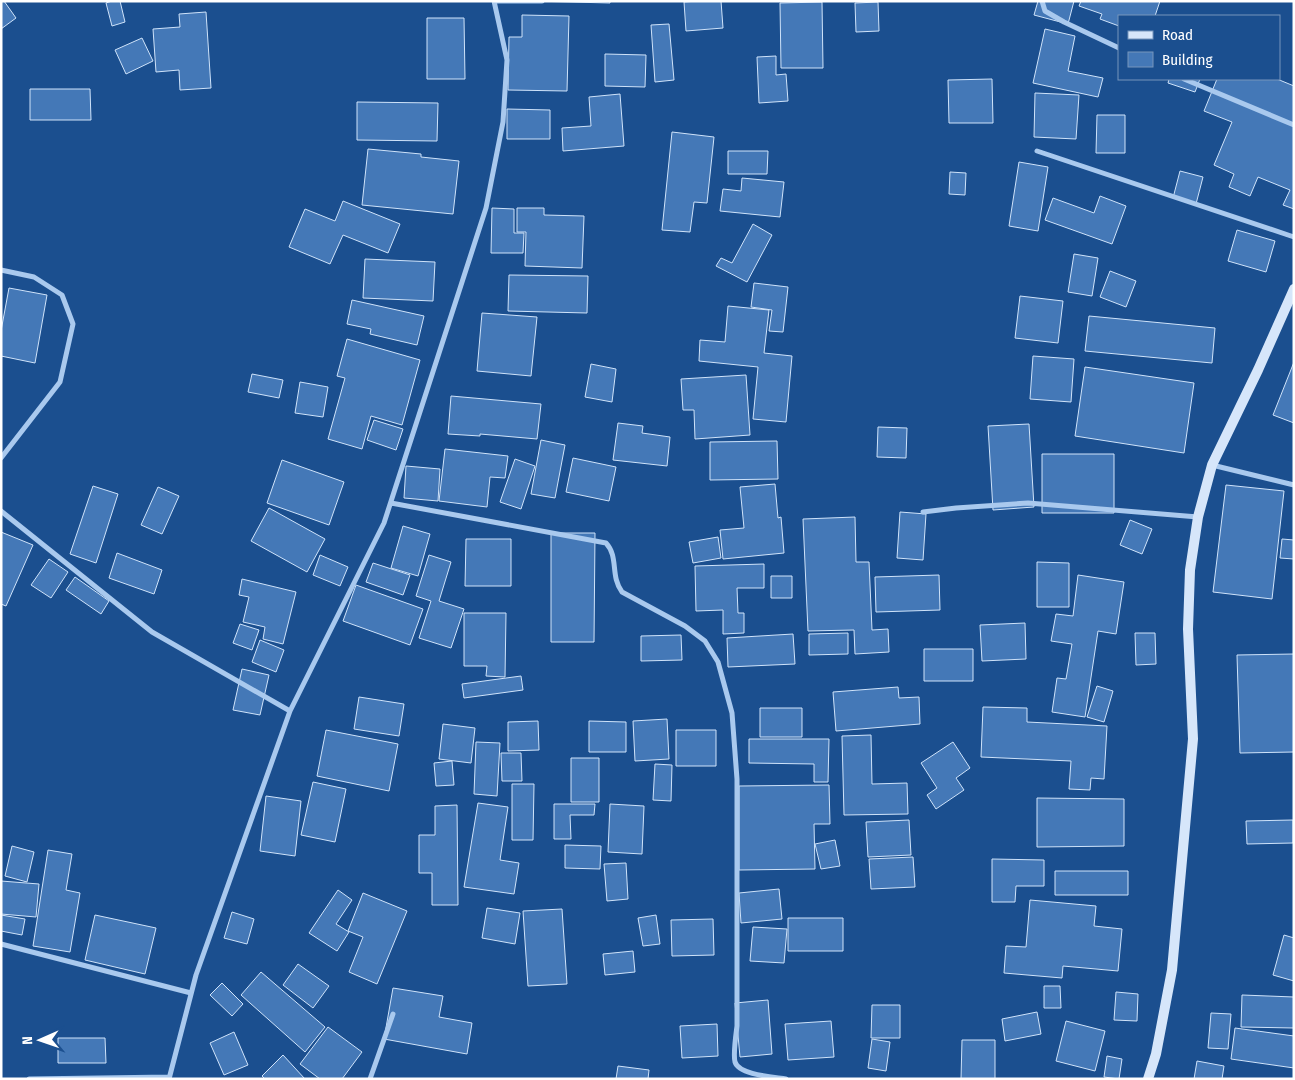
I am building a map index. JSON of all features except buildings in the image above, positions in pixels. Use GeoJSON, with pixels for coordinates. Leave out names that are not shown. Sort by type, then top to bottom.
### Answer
{"type":"FeatureCollection","features":[{"type":"Feature","properties":{"kind":"main road"},"geometry":{"type":"LineString","coordinates":[[1148,1079],[1156,1054],[1172,970],[1193,738],[1188,629],[1190,570],[1198,517],[1212,465],[1258,370],[1294,289]]}},
{"type":"Feature","properties":{"kind":"street"},"geometry":{"type":"LineString","coordinates":[[29,1079],[169,1078],[196,975],[290,711],[384,523],[486,208],[503,122],[508,60],[494,1],[542,1]]}},
{"type":"Feature","properties":{"kind":"street"},"geometry":{"type":"LineString","coordinates":[[1042,1],[1045,11],[1118,48]]}},
{"type":"Feature","properties":{"kind":"street"},"geometry":{"type":"LineString","coordinates":[[1186,80],[1294,125]]}},
{"type":"Feature","properties":{"kind":"street"},"geometry":{"type":"LineString","coordinates":[[1037,151],[1294,237]]}},
{"type":"Feature","properties":{"kind":"street"},"geometry":{"type":"LineString","coordinates":[[1,270],[34,277],[62,295],[72,324],[60,382],[1,458]]}},
{"type":"Feature","properties":{"kind":"street"},"geometry":{"type":"LineString","coordinates":[[1212,465],[1294,485]]}},
{"type":"Feature","properties":{"kind":"street"},"geometry":{"type":"LineString","coordinates":[[391,503],[606,543],[611,548],[617,584],[622,592],[685,626],[705,641],[718,662],[732,713],[737,780],[737,1026],[735,1061],[740,1069],[786,1079]]}},
{"type":"Feature","properties":{"kind":"street"},"geometry":{"type":"LineString","coordinates":[[923,512],[1028,503],[1198,517]]}},
{"type":"Feature","properties":{"kind":"street"},"geometry":{"type":"LineString","coordinates":[[1,511],[152,632],[290,711]]}},
{"type":"Feature","properties":{"kind":"street"},"geometry":{"type":"LineString","coordinates":[[1,944],[191,993]]}},
{"type":"Feature","properties":{"kind":"street"},"geometry":{"type":"LineString","coordinates":[[370,1079],[393,1014]]}}]}
